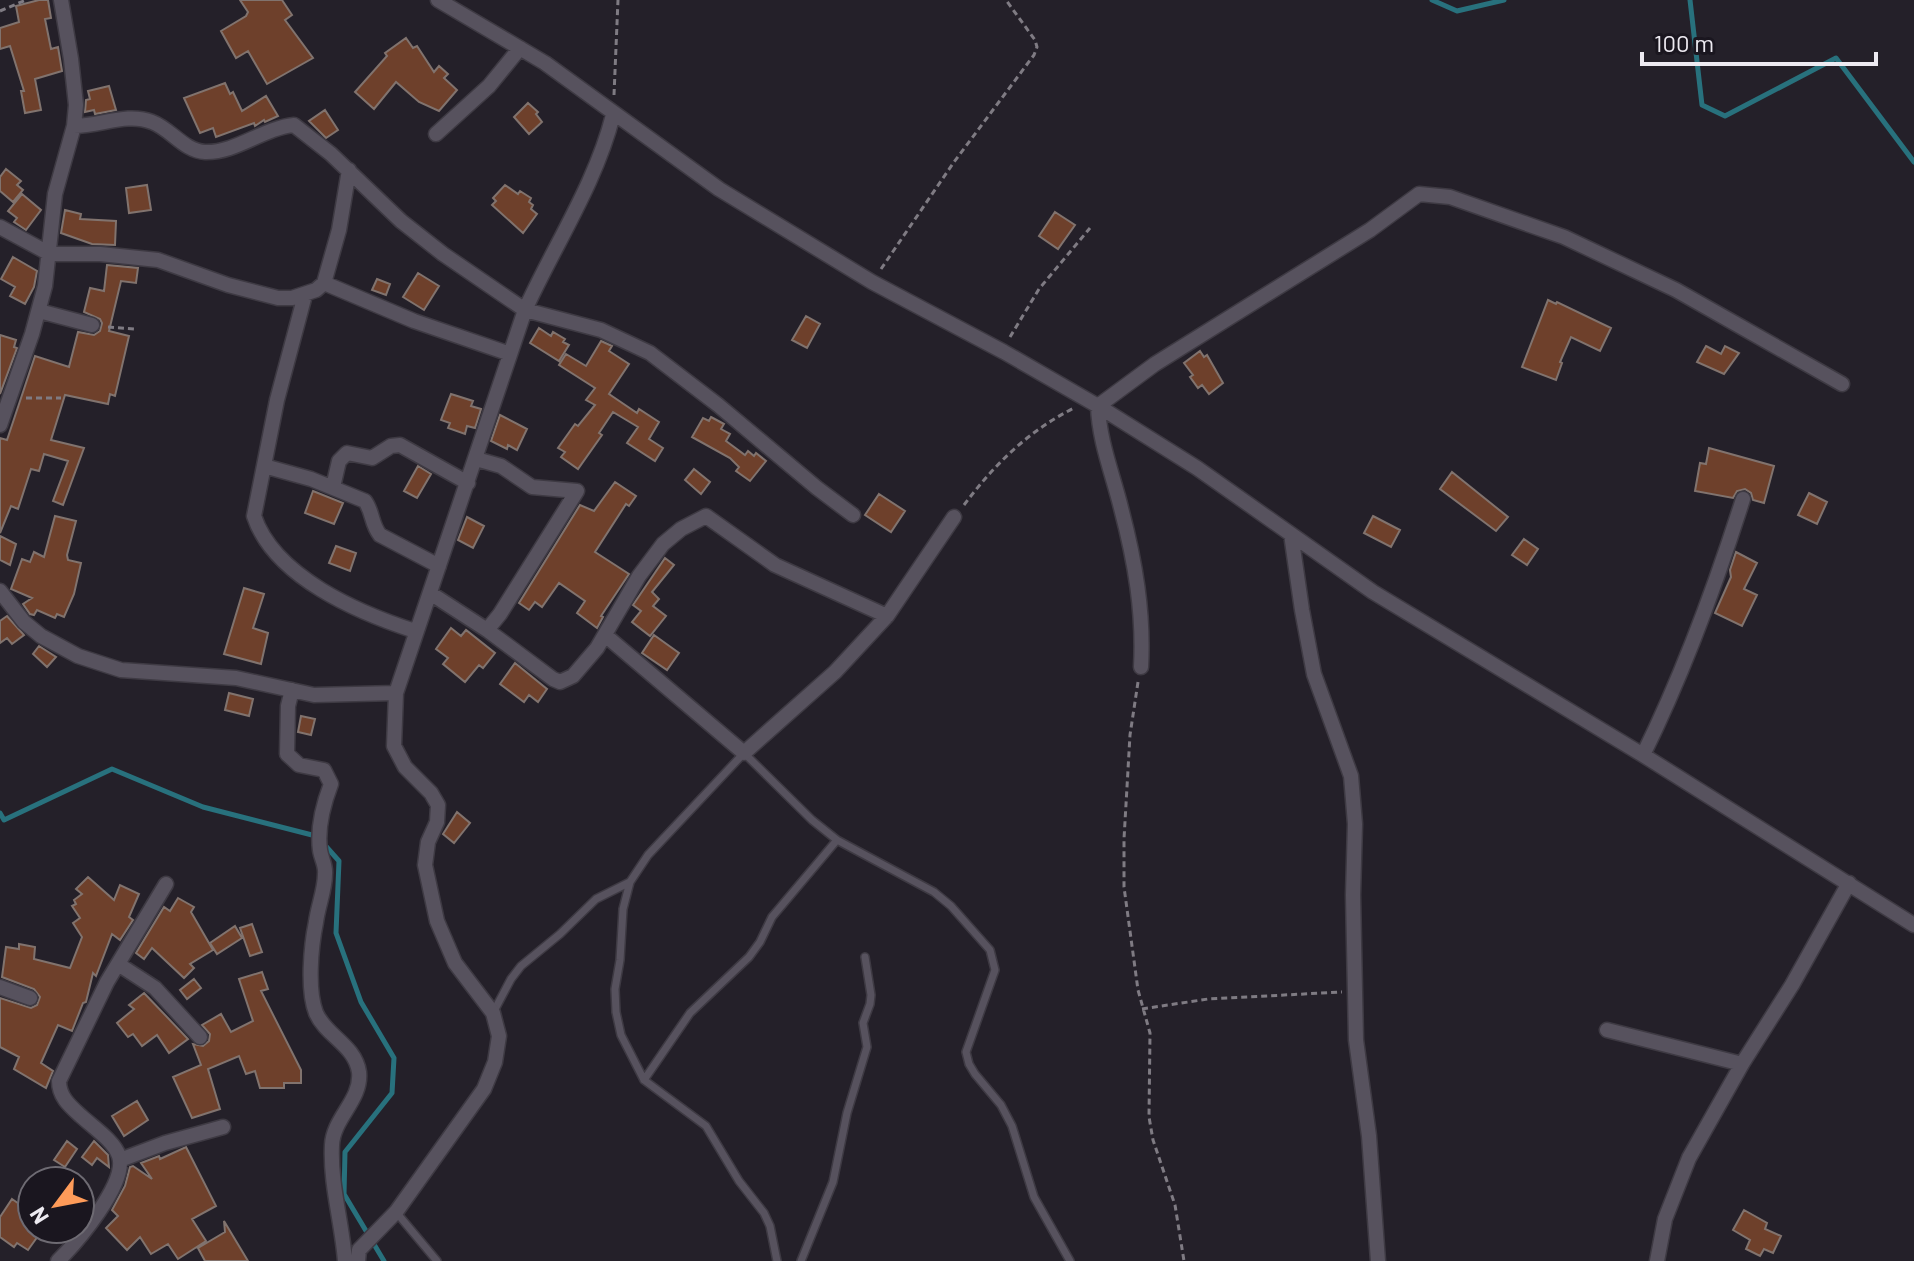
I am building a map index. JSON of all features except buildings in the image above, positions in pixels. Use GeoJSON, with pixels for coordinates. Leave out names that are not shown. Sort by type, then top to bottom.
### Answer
{"type":"FeatureCollection","features":[{"type":"Feature","properties":{"kind":"street"},"geometry":{"type":"LineString","coordinates":[[1,421],[39,311],[50,254],[55,194],[74,126],[76,105],[61,0]]}},
{"type":"Feature","properties":{"kind":"street"},"geometry":{"type":"LineString","coordinates":[[438,0],[545,63],[719,189],[872,282],[1004,352],[1197,468],[1373,592],[1643,755],[1914,925]]}},
{"type":"Feature","properties":{"kind":"street"},"geometry":{"type":"LineString","coordinates":[[436,134],[498,77],[520,48]]}},
{"type":"Feature","properties":{"kind":"street"},"geometry":{"type":"LineString","coordinates":[[358,1261],[359,1250],[396,1212],[484,1089],[495,1062],[499,1036],[493,1013],[455,963],[437,921],[425,865],[428,842],[437,822],[438,805],[431,793],[405,767],[394,746],[396,693],[525,310],[596,167],[613,115]]}},
{"type":"Feature","properties":{"kind":"street"},"geometry":{"type":"LineString","coordinates":[[74,126],[103,125],[120,119],[137,118],[152,122],[191,148],[205,152],[220,150],[276,128],[294,125],[433,246],[525,310],[601,330],[650,353],[853,515]]}},
{"type":"Feature","properties":{"kind":"street"},"geometry":{"type":"LineString","coordinates":[[0,227],[50,254],[100,254],[158,260],[228,285],[278,298],[305,295],[324,283],[339,230],[349,170]]}},
{"type":"Feature","properties":{"kind":"street"},"geometry":{"type":"LineString","coordinates":[[1093,404],[1370,230],[1419,194],[1450,197],[1564,237],[1676,290],[1842,384]]}},
{"type":"Feature","properties":{"kind":"street"},"geometry":{"type":"LineString","coordinates":[[324,283],[414,321],[510,354]]}},
{"type":"Feature","properties":{"kind":"street"},"geometry":{"type":"LineString","coordinates":[[305,295],[284,369],[254,516],[267,543],[309,580],[360,612],[415,631]]}},
{"type":"Feature","properties":{"kind":"street"},"geometry":{"type":"LineString","coordinates":[[39,311],[92,325]]}},
{"type":"Feature","properties":{"kind":"street"},"geometry":{"type":"LineString","coordinates":[[1093,404],[1129,536],[1143,632],[1141,667]]}},
{"type":"Feature","properties":{"kind":"street"},"geometry":{"type":"LineString","coordinates":[[333,487],[339,461],[347,453],[372,458],[394,445],[400,445],[468,483]]}},
{"type":"Feature","properties":{"kind":"street"},"geometry":{"type":"LineString","coordinates":[[476,459],[501,466],[532,487],[577,491],[487,630]]}},
{"type":"Feature","properties":{"kind":"street"},"geometry":{"type":"LineString","coordinates":[[264,466],[333,487],[365,501],[370,507],[373,526],[380,535],[439,566]]}},
{"type":"Feature","properties":{"kind":"street"},"geometry":{"type":"LineString","coordinates":[[1643,755],[1668,704],[1707,606],[1743,499]]}},
{"type":"Feature","properties":{"kind":"street"},"geometry":{"type":"LineString","coordinates":[[430,593],[560,682],[573,676],[605,635],[639,576],[663,544],[681,529],[706,516],[775,565],[887,616]]}},
{"type":"Feature","properties":{"kind":"street"},"geometry":{"type":"LineString","coordinates":[[605,635],[744,753],[835,672],[887,616],[954,517]]}},
{"type":"Feature","properties":{"kind":"street"},"geometry":{"type":"LineString","coordinates":[[1291,534],[1314,674],[1351,776],[1355,824],[1353,895],[1357,1052],[1369,1136],[1378,1261]]}},
{"type":"Feature","properties":{"kind":"street"},"geometry":{"type":"LineString","coordinates":[[0,591],[24,622],[41,636],[90,660],[121,670],[236,678],[336,696],[396,693]]}},
{"type":"Feature","properties":{"kind":"street"},"geometry":{"type":"LineString","coordinates":[[292,690],[288,706],[287,754],[299,765],[324,770],[331,784],[323,806],[319,833],[326,872],[313,944],[316,1014],[353,1055],[358,1069],[359,1082],[354,1099],[332,1141],[334,1187],[345,1261]]}},
{"type":"Feature","properties":{"kind":"street"},"geometry":{"type":"LineString","coordinates":[[1657,1261],[1665,1219],[1689,1158],[1849,883]]}},
{"type":"Feature","properties":{"kind":"street"},"geometry":{"type":"LineString","coordinates":[[58,1261],[96,1217],[113,1186],[120,1160],[118,1153],[75,1111],[59,1090],[59,1081],[107,982],[166,884]]}},
{"type":"Feature","properties":{"kind":"street"},"geometry":{"type":"LineString","coordinates":[[118,964],[155,988],[200,1037]]}},
{"type":"Feature","properties":{"kind":"street"},"geometry":{"type":"LineString","coordinates":[[0,987],[30,998]]}},
{"type":"Feature","properties":{"kind":"street"},"geometry":{"type":"LineString","coordinates":[[1607,1030],[1742,1064]]}},
{"type":"Feature","properties":{"kind":"street"},"geometry":{"type":"LineString","coordinates":[[120,1160],[165,1143],[223,1127]]}},
{"type":"Feature","properties":{"kind":"lane"},"geometry":{"type":"LineString","coordinates":[[777,1261],[768,1220],[739,1181],[706,1126],[644,1080],[621,1035],[616,1012],[621,919],[630,882],[648,855],[744,753],[837,840],[934,892],[951,906],[990,950],[995,970],[966,1052],[969,1064],[1001,1105],[1012,1126],[1034,1197],[1070,1261]]}},
{"type":"Feature","properties":{"kind":"lane"},"geometry":{"type":"LineString","coordinates":[[644,1080],[690,1013],[749,957],[772,917],[837,840]]}},
{"type":"Feature","properties":{"kind":"lane"},"geometry":{"type":"LineString","coordinates":[[493,1013],[521,966],[596,899],[630,882]]}},
{"type":"Feature","properties":{"kind":"lane"},"geometry":{"type":"LineString","coordinates":[[801,1261],[833,1182],[847,1113],[867,1047],[863,1023],[871,995],[865,957]]}},
{"type":"Feature","properties":{"kind":"lane"},"geometry":{"type":"LineString","coordinates":[[396,1212],[437,1261]]}},
{"type":"Feature","properties":{"kind":"path"},"geometry":{"type":"LineString","coordinates":[[0,11],[26,0]]}},
{"type":"Feature","properties":{"kind":"path"},"geometry":{"type":"LineString","coordinates":[[613,115],[618,0]]}},
{"type":"Feature","properties":{"kind":"path"},"geometry":{"type":"LineString","coordinates":[[872,282],[954,162],[1034,55],[1037,47],[1035,40],[1006,0]]}},
{"type":"Feature","properties":{"kind":"path"},"geometry":{"type":"LineString","coordinates":[[1004,352],[1014,327],[1039,289],[1090,228]]}},
{"type":"Feature","properties":{"kind":"path"},"geometry":{"type":"LineString","coordinates":[[92,325],[134,329]]}},
{"type":"Feature","properties":{"kind":"path"},"geometry":{"type":"LineString","coordinates":[[11,394],[41,400],[61,398]]}},
{"type":"Feature","properties":{"kind":"path"},"geometry":{"type":"LineString","coordinates":[[954,517],[982,482],[1033,432],[1093,404]]}},
{"type":"Feature","properties":{"kind":"path"},"geometry":{"type":"LineString","coordinates":[[1141,667],[1130,735],[1123,868],[1128,926],[1142,1009],[1150,1033],[1149,1117],[1153,1140],[1175,1205],[1184,1261]]}},
{"type":"Feature","properties":{"kind":"path"},"geometry":{"type":"LineString","coordinates":[[1142,1009],[1208,999],[1356,991]]}},
{"type":"Feature","properties":{"kind":"waterway"},"geometry":{"type":"LineString","coordinates":[[1432,0],[1457,11],[1504,0]]}},
{"type":"Feature","properties":{"kind":"waterway"},"geometry":{"type":"LineString","coordinates":[[1690,0],[1702,105],[1725,116],[1836,58],[1914,162]]}},
{"type":"Feature","properties":{"kind":"waterway"},"geometry":{"type":"LineString","coordinates":[[0,813],[4,820],[112,769],[203,807],[316,836]]}},
{"type":"Feature","properties":{"kind":"waterway"},"geometry":{"type":"LineString","coordinates":[[323,843],[339,861],[336,933],[361,1002],[394,1058],[392,1093],[345,1152],[344,1194],[384,1261]]}}]}
